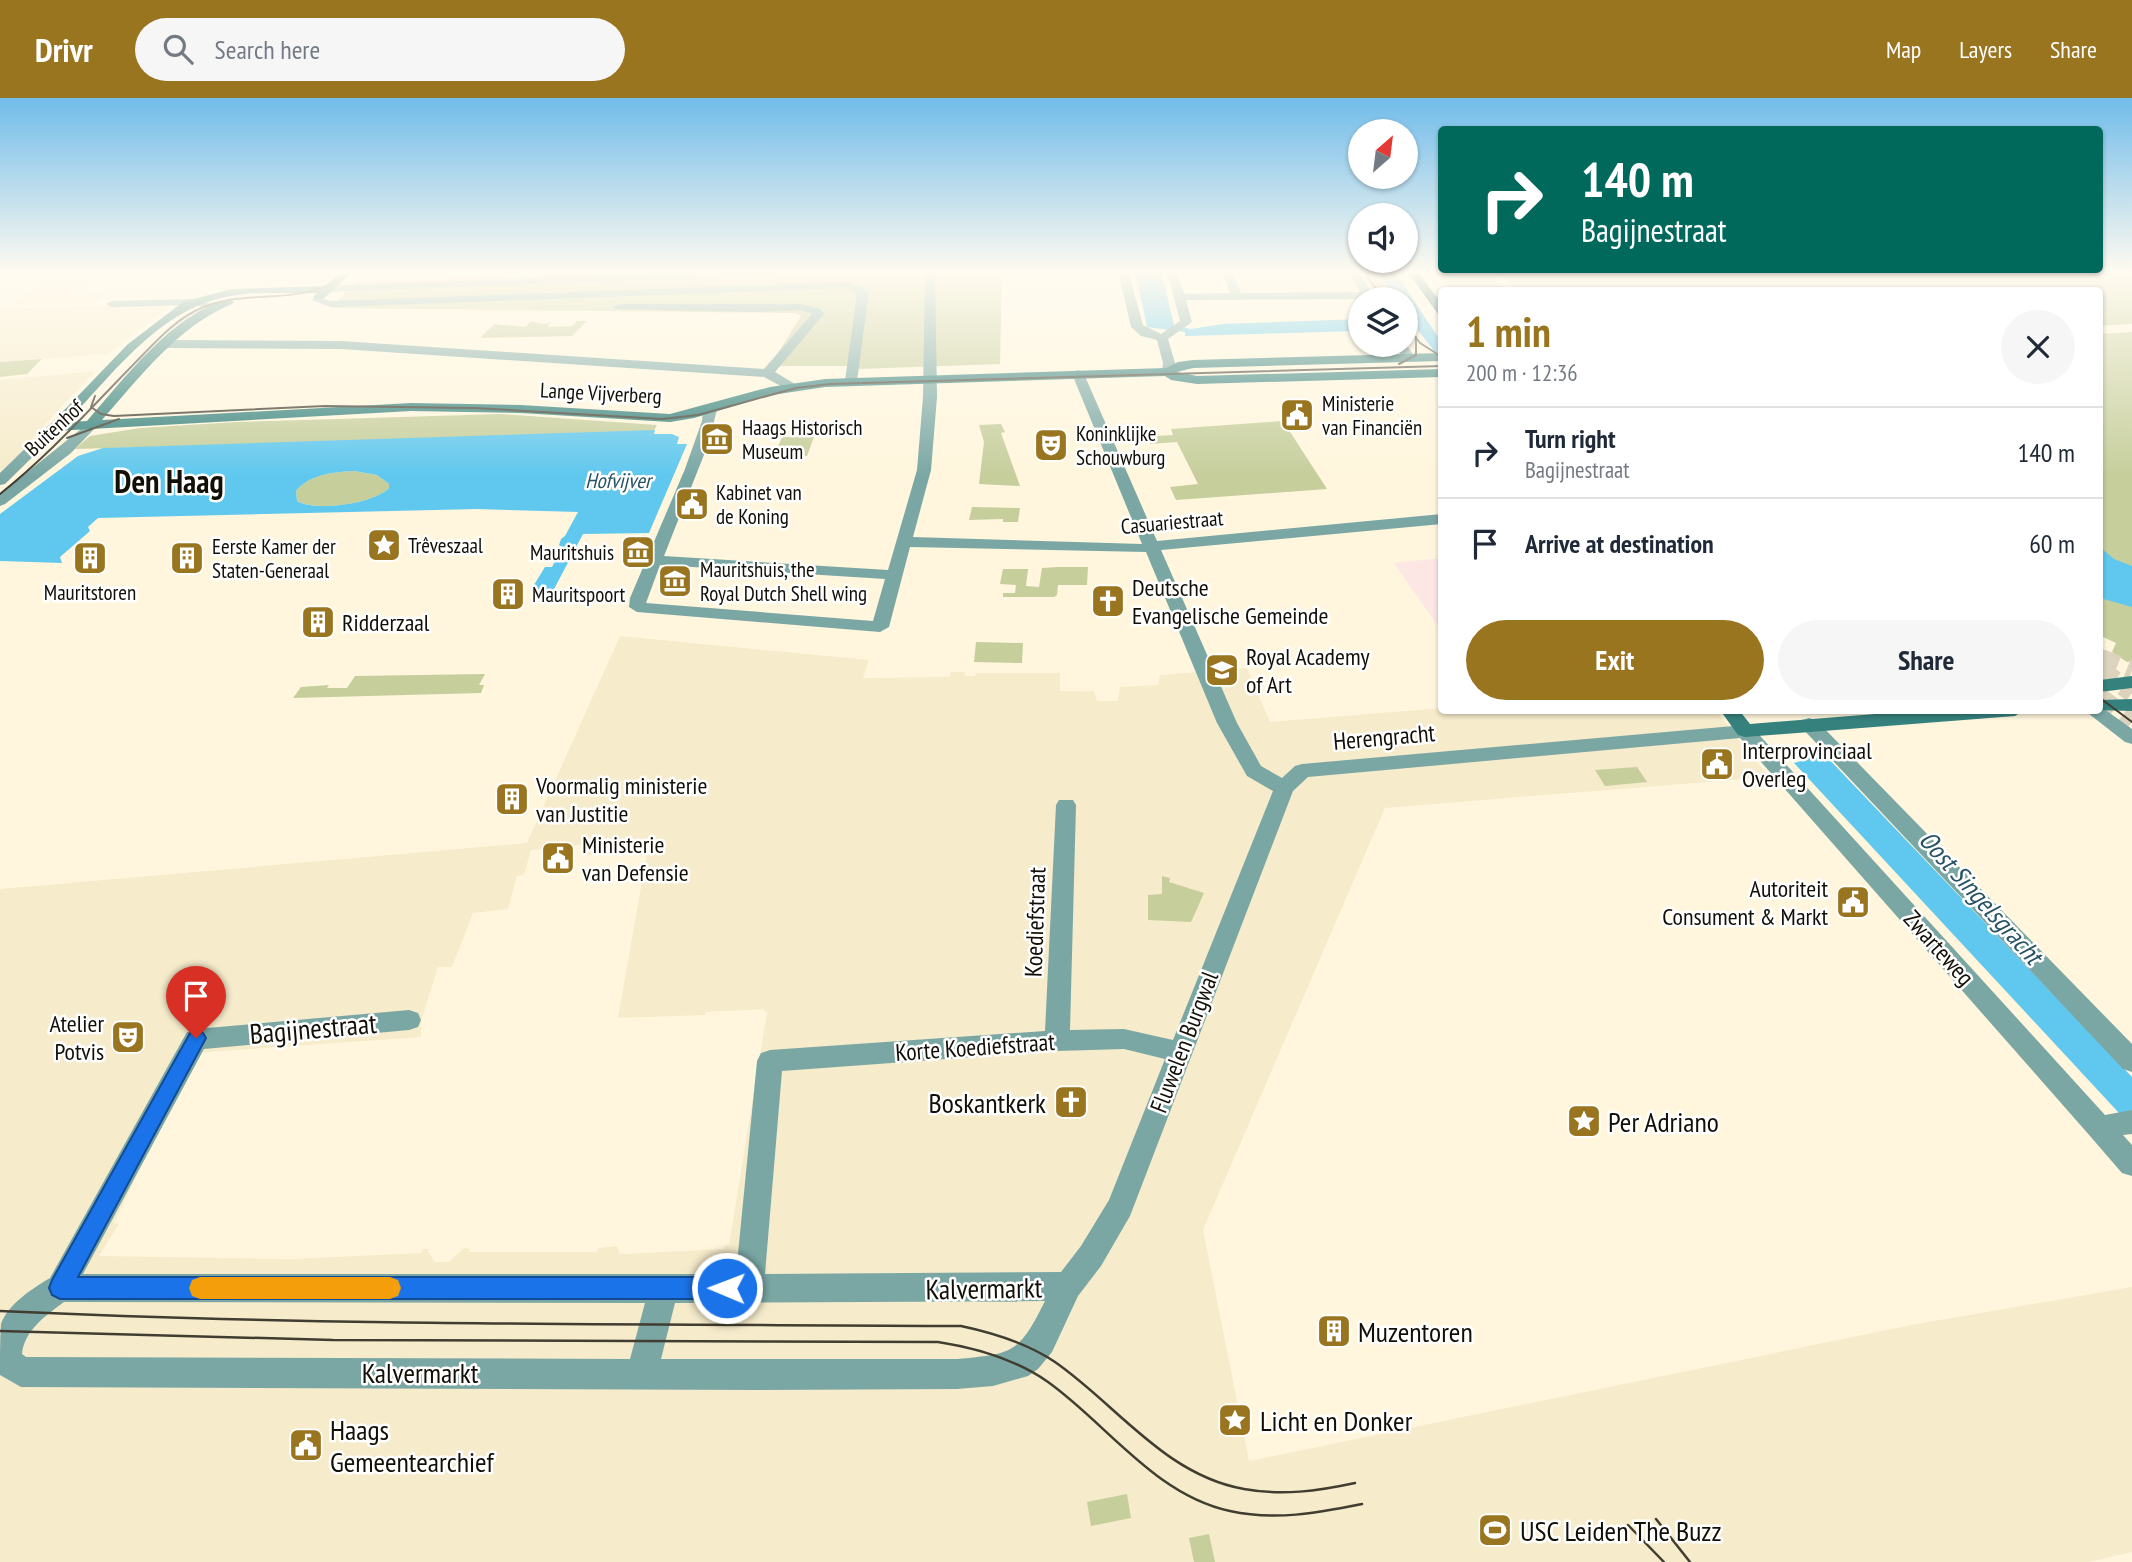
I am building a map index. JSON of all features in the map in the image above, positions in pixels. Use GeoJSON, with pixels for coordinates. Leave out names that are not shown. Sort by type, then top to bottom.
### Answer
{"type":"FeatureCollection","features":[{"type":"Feature","properties":{"kind":"street","name":"Buitenhof"},"geometry":{"type":"LineString","coordinates":[[0,481],[22,463],[141,339]]}},
{"type":"Feature","properties":{"kind":"street","name":"Buitenhof"},"geometry":{"type":"LineString","coordinates":[[0,501],[53,461],[173,339]]}},
{"type":"Feature","properties":{"kind":"street"},"geometry":{"type":"LineString","coordinates":[[767,373],[798,339]]}},
{"type":"Feature","properties":{"kind":"street"},"geometry":{"type":"LineString","coordinates":[[851,382],[857,339]]}},
{"type":"Feature","properties":{"kind":"street"},"geometry":{"type":"LineString","coordinates":[[929,339],[928,375],[930,397],[924,471],[880,627],[637,607],[696,460],[711,418],[710,409],[790,387],[928,375],[1168,372],[1182,365],[1193,364],[1438,357]]}},
{"type":"Feature","properties":{"kind":"street"},"geometry":{"type":"LineString","coordinates":[[1162,339],[1169,363],[1168,372]]}},
{"type":"Feature","properties":{"kind":"street"},"geometry":{"type":"LineString","coordinates":[[167,344],[341,345],[767,373],[790,387]]}},
{"type":"Feature","properties":{"kind":"street"},"geometry":{"type":"LineString","coordinates":[[1409,358],[1424,374]]}},
{"type":"Feature","properties":{"kind":"street"},"geometry":{"type":"LineString","coordinates":[[1168,372],[1176,377],[1197,380],[1424,374],[1438,379]]}},
{"type":"Feature","properties":{"kind":"street"},"geometry":{"type":"LineString","coordinates":[[1078,374],[1227,723],[1254,771],[1284,788]]}},
{"type":"Feature","properties":{"kind":"street","name":"Lange Vijverberg"},"geometry":{"type":"LineString","coordinates":[[68,414],[389,401],[500,403],[653,413],[710,409]]}},
{"type":"Feature","properties":{"kind":"street","name":"Lange Vijverberg"},"geometry":{"type":"LineString","coordinates":[[55,427],[411,407],[521,409],[650,418],[681,417],[710,409]]}},
{"type":"Feature","properties":{"kind":"street"},"geometry":{"type":"LineString","coordinates":[[22,463],[53,461]]}},
{"type":"Feature","properties":{"kind":"street","name":"Casuariestraat"},"geometry":{"type":"LineString","coordinates":[[906,542],[1139,549],[1170,543],[1438,519]]}},
{"type":"Feature","properties":{"kind":"street"},"geometry":{"type":"LineString","coordinates":[[654,560],[894,575]]}},
{"type":"Feature","properties":{"kind":"street"},"geometry":{"type":"LineString","coordinates":[[2103,686],[2132,681]]}},
{"type":"Feature","properties":{"kind":"street"},"geometry":{"type":"LineString","coordinates":[[2103,706],[2132,705]]}},
{"type":"Feature","properties":{"kind":"street"},"geometry":{"type":"LineString","coordinates":[[1731,714],[1745,731],[1836,721],[1967,714]]}},
{"type":"Feature","properties":{"kind":"street"},"geometry":{"type":"LineString","coordinates":[[1836,721],[1867,714]]}},
{"type":"Feature","properties":{"kind":"street"},"geometry":{"type":"LineString","coordinates":[[2098,714],[2132,738]]}},
{"type":"Feature","properties":{"kind":"street"},"geometry":{"type":"LineString","coordinates":[[1792,725],[2132,1061]]}},
{"type":"Feature","properties":{"kind":"street","name":"Herengracht"},"geometry":{"type":"LineString","coordinates":[[1284,788],[1302,771],[1745,731]]}},
{"type":"Feature","properties":{"kind":"street","name":"Zwarteweg"},"geometry":{"type":"LineString","coordinates":[[1745,731],[2119,1125],[2132,1164]]}},
{"type":"Feature","properties":{"kind":"street","name":"Fluwelen Burgwal"},"geometry":{"type":"LineString","coordinates":[[1068,1286],[1091,1256],[1120,1207],[1284,788]]}},
{"type":"Feature","properties":{"kind":"street","name":"Koediefstraat"},"geometry":{"type":"LineString","coordinates":[[1057,1041],[1066,805]]}},
{"type":"Feature","properties":{"kind":"street","name":"Bagijnestraat"},"geometry":{"type":"LineString","coordinates":[[21,1371],[6,1361],[5,1348],[27,1313],[60,1288],[196,1038],[409,1020]]}},
{"type":"Feature","properties":{"kind":"street","name":"Korte Koediefstraat"},"geometry":{"type":"LineString","coordinates":[[749,1288],[770,1061],[1057,1041],[1124,1039],[1179,1052]]}},
{"type":"Feature","properties":{"kind":"street","name":"Kalvermarkt"},"geometry":{"type":"LineString","coordinates":[[21,1371],[957,1374],[993,1371],[1017,1365],[1027,1358],[1041,1341],[1068,1286],[988,1289],[60,1288]]}},
{"type":"Feature","properties":{"kind":"street"},"geometry":{"type":"LineString","coordinates":[[642,1373],[664,1287]]}},
{"type":"Feature","properties":{"kind":"shaded area"},"geometry":{"type":"Polygon","coordinates":[[[0,339],[128,339],[109,354],[0,362],[0,339]]]}},
{"type":"Feature","properties":{"kind":"shaded area"},"geometry":{"type":"Polygon","coordinates":[[[96,371],[60,408],[0,476],[0,380],[96,371]]]}},
{"type":"Feature","properties":{"kind":"shaded area"},"geometry":{"type":"Polygon","coordinates":[[[1438,558],[1438,626],[1394,563],[1438,558]]]}},
{"type":"Feature","properties":{"kind":"shaded area"},"geometry":{"type":"Polygon","coordinates":[[[620,636],[869,660],[863,678],[949,677],[951,672],[965,672],[965,676],[975,676],[976,673],[1060,673],[1060,691],[1094,691],[1097,701],[1118,701],[1120,687],[1158,685],[1160,675],[1247,668],[1270,722],[1438,708],[1438,714],[1718,714],[1769,777],[1385,808],[1203,1230],[1249,1461],[1911,1325],[2132,1287],[2132,1552],[2089,1562],[0,1562],[0,889],[527,843],[620,636]],[[587,844],[531,850],[524,875],[517,876],[508,909],[473,913],[452,967],[438,967],[421,1021],[421,1037],[195,1053],[114,1223],[119,1224],[99,1256],[291,1259],[421,1253],[423,1249],[429,1249],[428,1252],[435,1262],[449,1262],[464,1248],[470,1249],[469,1252],[597,1252],[598,1248],[617,1246],[620,1254],[724,1249],[725,1245],[729,1245],[767,1013],[763,1010],[767,1009],[706,1012],[705,1015],[618,1018],[648,847],[585,856],[587,844]]]}},
{"type":"Feature","properties":{"kind":"green space"},"geometry":{"type":"Polygon","coordinates":[[[786,339],[1001,339],[1000,364],[858,369],[851,366],[778,366],[766,372],[786,339]]]}},
{"type":"Feature","properties":{"kind":"green space"},"geometry":{"type":"Polygon","coordinates":[[[2103,339],[2132,339],[2132,661],[2127,662],[2112,652],[2116,643],[2103,637],[2103,339]]]}},
{"type":"Feature","properties":{"kind":"green space"},"geometry":{"type":"Polygon","coordinates":[[[42,359],[27,374],[0,377],[0,362],[42,359]]]}},
{"type":"Feature","properties":{"kind":"green space"},"geometry":{"type":"Polygon","coordinates":[[[500,414],[657,425],[653,433],[75,449],[90,436],[140,428],[237,422],[500,414]]]}},
{"type":"Feature","properties":{"kind":"green space"},"geometry":{"type":"Polygon","coordinates":[[[1283,421],[1327,489],[1176,500],[1170,487],[1198,484],[1177,442],[1150,444],[1145,432],[1152,432],[1155,436],[1173,435],[1171,429],[1283,421]]]}},
{"type":"Feature","properties":{"kind":"green space"},"geometry":{"type":"Polygon","coordinates":[[[1001,424],[1005,432],[1001,433],[1020,486],[979,484],[984,442],[979,425],[1001,424]]]}},
{"type":"Feature","properties":{"kind":"green space"},"geometry":{"type":"Polygon","coordinates":[[[782,437],[814,437],[807,456],[789,455],[790,450],[786,450],[787,447],[778,447],[782,437]]]}},
{"type":"Feature","properties":{"kind":"green space"},"geometry":{"type":"Polygon","coordinates":[[[354,471],[377,475],[389,484],[389,488],[371,498],[345,505],[318,506],[297,501],[296,491],[315,477],[354,471]]]}},
{"type":"Feature","properties":{"kind":"green space"},"geometry":{"type":"Polygon","coordinates":[[[972,507],[1020,508],[1018,522],[1003,522],[1003,519],[969,520],[972,507]]]}},
{"type":"Feature","properties":{"kind":"green space"},"geometry":{"type":"Polygon","coordinates":[[[1088,567],[1087,585],[1058,585],[1057,595],[1054,597],[1003,597],[1003,593],[1015,593],[1016,585],[1000,584],[1003,569],[1028,569],[1026,586],[1039,587],[1042,568],[1088,567]]]}},
{"type":"Feature","properties":{"kind":"green space"},"geometry":{"type":"Polygon","coordinates":[[[976,642],[1023,643],[1022,663],[974,662],[976,642]]]}},
{"type":"Feature","properties":{"kind":"green space"},"geometry":{"type":"Polygon","coordinates":[[[485,674],[479,685],[484,685],[481,693],[293,698],[301,687],[329,685],[327,688],[347,688],[355,676],[485,674]]]}},
{"type":"Feature","properties":{"kind":"green space"},"geometry":{"type":"Polygon","coordinates":[[[1637,767],[1647,782],[1605,786],[1595,770],[1637,767]]]}},
{"type":"Feature","properties":{"kind":"green space"},"geometry":{"type":"Polygon","coordinates":[[[1162,876],[1170,878],[1169,882],[1204,893],[1191,922],[1148,920],[1148,895],[1162,894],[1162,876]]]}},
{"type":"Feature","properties":{"kind":"green space"},"geometry":{"type":"Polygon","coordinates":[[[1127,1494],[1131,1518],[1091,1526],[1087,1502],[1127,1494]]]}},
{"type":"Feature","properties":{"kind":"green space"},"geometry":{"type":"Polygon","coordinates":[[[1209,1534],[1215,1562],[1194,1562],[1189,1538],[1209,1534]]]}},
{"type":"Feature","properties":{"kind":"water"},"geometry":{"type":"Polygon","coordinates":[[[1425,339],[1438,339],[1438,356],[1425,339]]]}},
{"type":"Feature","properties":{"kind":"water","name":"Hofvijver"},"geometry":{"type":"Polygon","coordinates":[[[655,430],[654,434],[672,434],[679,437],[677,444],[687,444],[649,533],[583,534],[553,591],[532,588],[545,567],[552,567],[562,547],[559,545],[561,539],[578,512],[477,509],[98,518],[88,527],[90,531],[60,557],[62,563],[0,561],[0,514],[78,456],[103,448],[655,430]],[[354,471],[323,475],[308,481],[296,491],[297,501],[330,506],[371,498],[389,488],[389,484],[377,475],[354,471]]]}},
{"type":"Feature","properties":{"kind":"water"},"geometry":{"type":"Polygon","coordinates":[[[2103,550],[2114,559],[2132,566],[2132,607],[2103,599],[2103,550]]]}},
{"type":"Feature","properties":{"kind":"water"},"geometry":{"type":"Polygon","coordinates":[[[1814,751],[1825,755],[2132,1077],[2132,1127],[1794,763],[1801,761],[1797,752],[1814,751]]]}},
{"type":"Feature","properties":{"kind":"pier"},"geometry":{"type":"Polygon","coordinates":[[[1765,714],[1783,714],[1814,751],[1797,752],[1765,714]]]}},
{"type":"Feature","properties":{"kind":"tunnel"},"geometry":{"type":"LineString","coordinates":[[2103,659],[2132,671]]}},
{"type":"Feature","properties":{"kind":"tunnel"},"geometry":{"type":"LineString","coordinates":[[2103,671],[2132,693]]}},
{"type":"Feature","properties":{"kind":"tunnel"},"geometry":{"type":"LineString","coordinates":[[2103,699],[2132,722]]}},
{"type":"Feature","properties":{"kind":"tram line"},"geometry":{"type":"LineString","coordinates":[[92,408],[159,339]]}},
{"type":"Feature","properties":{"kind":"tram line"},"geometry":{"type":"LineString","coordinates":[[1418,340],[1438,354]]}},
{"type":"Feature","properties":{"kind":"tram line"},"geometry":{"type":"LineString","coordinates":[[1399,364],[1412,357]]}},
{"type":"Feature","properties":{"kind":"tram line"},"geometry":{"type":"LineString","coordinates":[[92,408],[101,414],[114,416],[325,406],[474,408],[662,419],[698,415],[796,388],[830,384],[1438,366]]}},
{"type":"Feature","properties":{"kind":"tram line"},"geometry":{"type":"LineString","coordinates":[[92,408],[95,396]]}},
{"type":"Feature","properties":{"kind":"tram line"},"geometry":{"type":"LineString","coordinates":[[0,494],[51,449],[92,408]]}},
{"type":"Feature","properties":{"kind":"tram line"},"geometry":{"type":"LineString","coordinates":[[67,438],[119,419]]}},
{"type":"Feature","properties":{"kind":"tram line"},"geometry":{"type":"LineString","coordinates":[[2103,700],[2132,722]]}},
{"type":"Feature","properties":{"kind":"tram line"},"geometry":{"type":"LineString","coordinates":[[0,1311],[360,1322],[961,1326],[1010,1340],[1044,1355],[1078,1379],[1166,1454],[1216,1481],[1244,1489],[1272,1492],[1314,1490],[1355,1483]]}},
{"type":"Feature","properties":{"kind":"tram line"},"geometry":{"type":"LineString","coordinates":[[0,1331],[333,1340],[938,1342],[995,1356],[1035,1374],[1070,1399],[1155,1474],[1203,1503],[1247,1514],[1280,1516],[1362,1504]]}},
{"type":"Feature","properties":{"kind":"tram line"},"geometry":{"type":"LineString","coordinates":[[1656,1519],[1690,1562]]}},
{"type":"Feature","properties":{"kind":"tram line"},"geometry":{"type":"LineString","coordinates":[[1628,1525],[1664,1562]]}},
{"type":"Feature","properties":{"kind":"slow traffic"},"geometry":{"type":"LineString","coordinates":[[200,1288],[390,1288]]}},
{"type":"Feature","properties":{"kind":"place","name":"Ministerie van Financiën"},"geometry":{"type":"Point","coordinates":[1297,415]}},
{"type":"Feature","properties":{"kind":"place","name":"Haags Historisch Museum"},"geometry":{"type":"Point","coordinates":[717,439]}},
{"type":"Feature","properties":{"kind":"place","name":"Koninklijke Schouwburg"},"geometry":{"type":"Point","coordinates":[1051,445]}},
{"type":"Feature","properties":{"kind":"place","name":"Kabinet van de Koning"},"geometry":{"type":"Point","coordinates":[692,504]}},
{"type":"Feature","properties":{"kind":"place","name":"Trêveszaal"},"geometry":{"type":"Point","coordinates":[384,545]}},
{"type":"Feature","properties":{"kind":"place","name":"Mauritshuis"},"geometry":{"type":"Point","coordinates":[638,552]}},
{"type":"Feature","properties":{"kind":"place","name":"Mauritstoren"},"geometry":{"type":"Point","coordinates":[90,558]}},
{"type":"Feature","properties":{"kind":"place","name":"Eerste Kamer der Staten-Generaal"},"geometry":{"type":"Point","coordinates":[187,558]}},
{"type":"Feature","properties":{"kind":"place","name":"Mauritshuis, the Royal Dutch Shell wing"},"geometry":{"type":"Point","coordinates":[675,581]}},
{"type":"Feature","properties":{"kind":"place","name":"Mauritspoort"},"geometry":{"type":"Point","coordinates":[508,594]}},
{"type":"Feature","properties":{"kind":"place","name":"Deutsche Evangelische Gemeinde"},"geometry":{"type":"Point","coordinates":[1108,601]}},
{"type":"Feature","properties":{"kind":"place","name":"Ridderzaal"},"geometry":{"type":"Point","coordinates":[318,622]}},
{"type":"Feature","properties":{"kind":"place","name":"Royal Academy of Art"},"geometry":{"type":"Point","coordinates":[1222,670]}},
{"type":"Feature","properties":{"kind":"place","name":"Interprovinciaal Overleg"},"geometry":{"type":"Point","coordinates":[1717,764]}},
{"type":"Feature","properties":{"kind":"place","name":"Voormalig ministerie van Justitie"},"geometry":{"type":"Point","coordinates":[512,799]}},
{"type":"Feature","properties":{"kind":"place","name":"Ministerie van Defensie"},"geometry":{"type":"Point","coordinates":[558,858]}},
{"type":"Feature","properties":{"kind":"place","name":"Autoriteit Consument & Markt"},"geometry":{"type":"Point","coordinates":[1853,902]}},
{"type":"Feature","properties":{"kind":"place","name":"Atelier Potvis"},"geometry":{"type":"Point","coordinates":[128,1037]}},
{"type":"Feature","properties":{"kind":"place","name":"Boskantkerk"},"geometry":{"type":"Point","coordinates":[1071,1102]}},
{"type":"Feature","properties":{"kind":"place","name":"Per Adriano"},"geometry":{"type":"Point","coordinates":[1584,1121]}},
{"type":"Feature","properties":{"kind":"place","name":"Muzentoren"},"geometry":{"type":"Point","coordinates":[1334,1331]}},
{"type":"Feature","properties":{"kind":"place","name":"Licht en Donker"},"geometry":{"type":"Point","coordinates":[1235,1420]}},
{"type":"Feature","properties":{"kind":"place","name":"Haags Gemeentearchief"},"geometry":{"type":"Point","coordinates":[306,1445]}},
{"type":"Feature","properties":{"kind":"place","name":"USC Leiden The Buzz"},"geometry":{"type":"Point","coordinates":[1495,1530]}},
{"type":"Feature","properties":{"kind":"district","name":"Den Haag"},"geometry":{"type":"Point","coordinates":[169,481]}},
{"type":"Feature","properties":{"kind":"route"},"geometry":{"type":"LineString","coordinates":[[196,1038],[60,1288],[727,1288]]}},
{"type":"Feature","properties":{"kind":"water label","name":"Oost Singelsgracht"},"geometry":{"type":"Point","coordinates":[1981,897]}}]}
